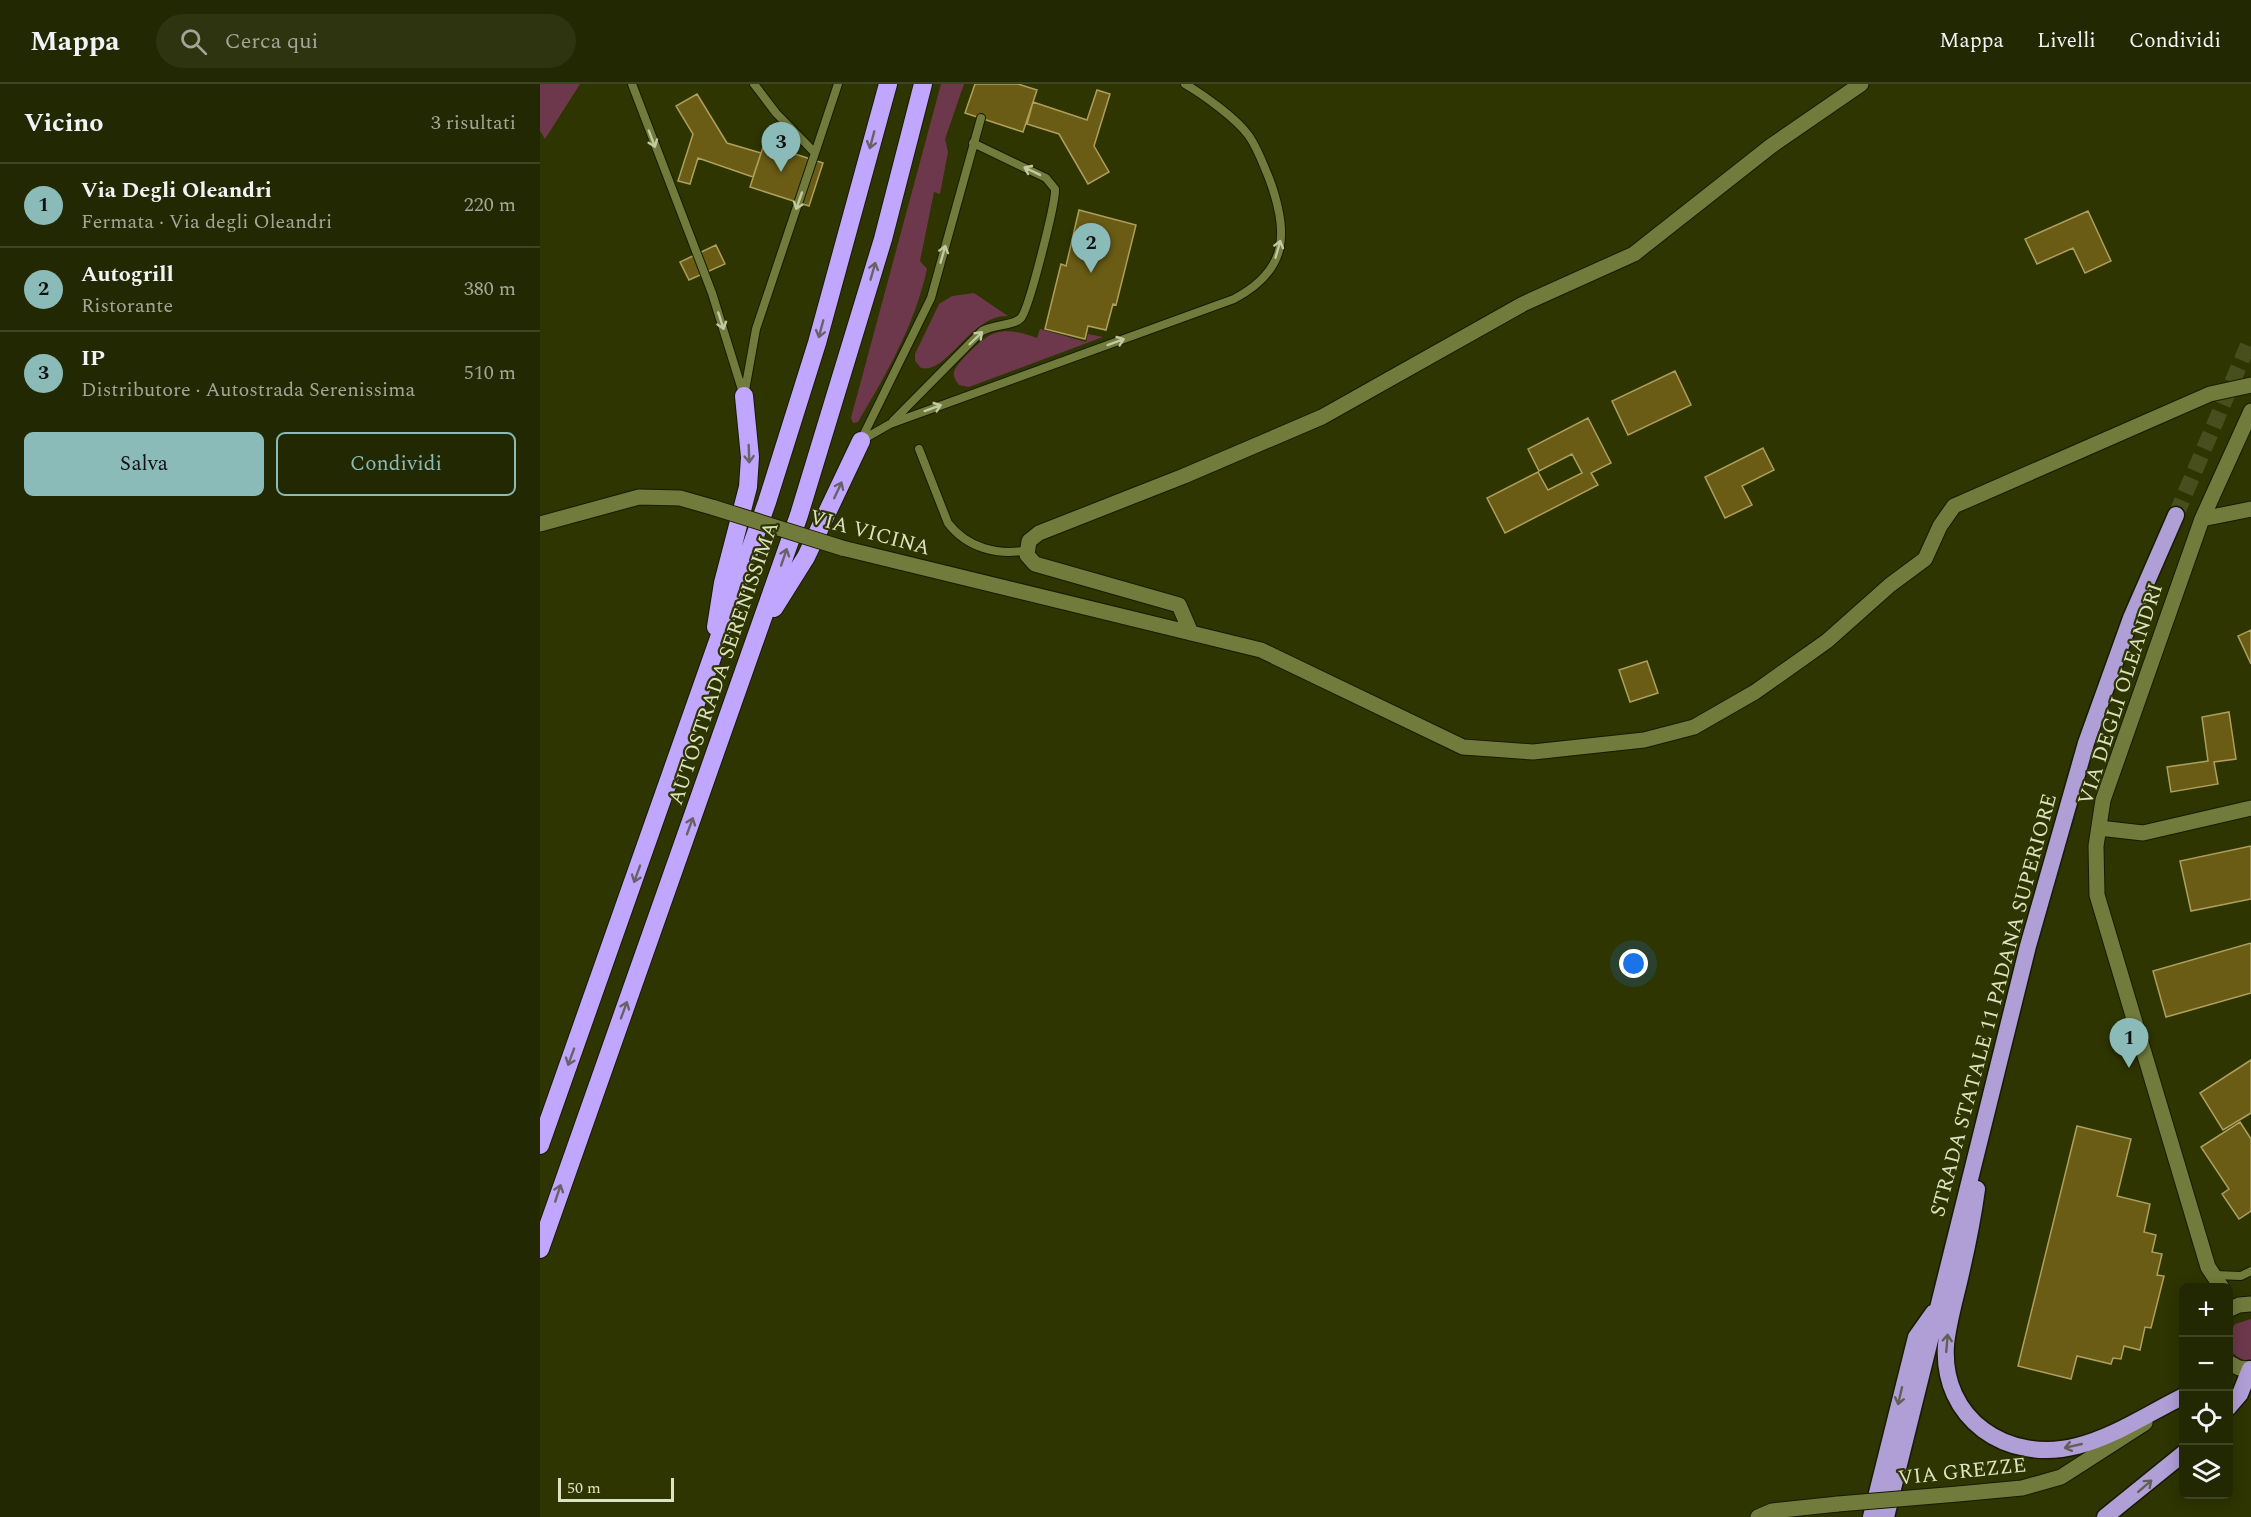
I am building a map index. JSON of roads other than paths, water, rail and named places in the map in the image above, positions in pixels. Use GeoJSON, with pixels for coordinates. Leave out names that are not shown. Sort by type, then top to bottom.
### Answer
{"type":"FeatureCollection","features":[{"type":"Feature","properties":{"kind":"highway","name":"AUTOSTRADA SERENISSIMA"},"geometry":{"type":"LineString","coordinates":[[540,1145],[707,680],[768,502],[813,355],[888,84]]}},
{"type":"Feature","properties":{"kind":"highway","name":"AUTOSTRADA SERENISSIMA"},"geometry":{"type":"LineString","coordinates":[[540,1249],[759,633],[849,353],[883,239],[923,84]]}},
{"type":"Feature","properties":{"kind":"highway"},"geometry":{"type":"LineString","coordinates":[[707,680],[723,583],[748,487],[750,457],[744,396]]}},
{"type":"Feature","properties":{"kind":"highway"},"geometry":{"type":"LineString","coordinates":[[759,633],[806,557],[861,441]]}},
{"type":"Feature","properties":{"kind":"highway","name":"STRADA STATALE 11 PADANA SUPERIORE"},"geometry":{"type":"LineString","coordinates":[[1886,1517],[2028,946],[2086,743],[2131,618],[2176,515]]}},
{"type":"Feature","properties":{"kind":"highway"},"geometry":{"type":"LineString","coordinates":[[1990,1096],[1971,1231],[1946,1344],[1946,1368],[1959,1406],[1972,1422],[1990,1435],[2013,1445],[2045,1451],[2077,1446],[2110,1434],[2179,1399]]}},
{"type":"Feature","properties":{"kind":"highway"},"geometry":{"type":"LineString","coordinates":[[1871,1517],[1916,1337],[1938,1305]]}},
{"type":"Feature","properties":{"kind":"highway"},"geometry":{"type":"LineString","coordinates":[[2233,1403],[2240,1394],[2239,1368]]}},
{"type":"Feature","properties":{"kind":"highway"},"geometry":{"type":"LineString","coordinates":[[2105,1517],[2179,1457]]}},
{"type":"Feature","properties":{"kind":"street"},"geometry":{"type":"LineString","coordinates":[[1191,633],[1179,605],[1035,564],[1027,555],[1029,541],[1038,533],[1184,476],[1322,417],[1523,304],[1634,254],[1771,146],[1861,84]]}},
{"type":"Feature","properties":{"kind":"street","name":"VIA VICINA"},"geometry":{"type":"LineString","coordinates":[[540,524],[639,497],[680,498],[842,548],[1261,650],[1463,747],[1533,752],[1644,740],[1694,727],[1755,692],[1827,640],[1890,585],[1925,559],[1940,526],[1954,506],[2210,394],[2251,385]]}},
{"type":"Feature","properties":{"kind":"street","name":"VIA DEGLI OLEANDRI"},"geometry":{"type":"LineString","coordinates":[[2216,1283],[2097,895],[2096,846],[2103,800],[2202,519],[2251,411]]}},
{"type":"Feature","properties":{"kind":"street"},"geometry":{"type":"LineString","coordinates":[[2202,519],[2251,509]]}},
{"type":"Feature","properties":{"kind":"street"},"geometry":{"type":"LineString","coordinates":[[2099,828],[2143,833],[2251,808]]}},
{"type":"Feature","properties":{"kind":"street","name":"VIA GREZZE"},"geometry":{"type":"LineString","coordinates":[[1758,1517],[1772,1511],[2022,1488],[2061,1477],[2120,1441],[2179,1400]]}},
{"type":"Feature","properties":{"kind":"lane"},"geometry":{"type":"LineString","coordinates":[[632,84],[712,293],[744,396]]}},
{"type":"Feature","properties":{"kind":"lane"},"geometry":{"type":"LineString","coordinates":[[754,84],[776,113],[815,153]]}},
{"type":"Feature","properties":{"kind":"lane"},"geometry":{"type":"LineString","coordinates":[[744,396],[756,329],[838,84]]}},
{"type":"Feature","properties":{"kind":"lane"},"geometry":{"type":"LineString","coordinates":[[861,441],[890,424],[1234,299],[1258,285],[1265,277],[1278,251],[1282,221],[1280,209],[1259,153],[1243,129],[1185,84]]}},
{"type":"Feature","properties":{"kind":"lane"},"geometry":{"type":"LineString","coordinates":[[861,441],[931,298],[981,118]]}},
{"type":"Feature","properties":{"kind":"lane"},"geometry":{"type":"LineString","coordinates":[[890,424],[982,331],[996,324],[1013,324],[1022,318],[1029,299],[1055,189],[1046,178],[973,143]]}},
{"type":"Feature","properties":{"kind":"lane"},"geometry":{"type":"LineString","coordinates":[[920,449],[948,523],[956,533],[977,545],[1001,554],[1028,550]]}},
{"type":"Feature","properties":{"kind":"lane"},"geometry":{"type":"LineString","coordinates":[[2216,1283],[2251,1271]]}},
{"type":"Feature","properties":{"kind":"tunnel"},"geometry":{"type":"LineString","coordinates":[[2176,515],[2251,338]]}},
{"type":"Feature","properties":{"kind":"place","name":"IP"},"geometry":{"type":"Point","coordinates":[781,172]}},
{"type":"Feature","properties":{"kind":"place","name":"Autogrill"},"geometry":{"type":"Point","coordinates":[1091,273]}},
{"type":"Feature","properties":{"kind":"place","name":"Via Degli Oleandri"},"geometry":{"type":"Point","coordinates":[2129,1068]}}]}
